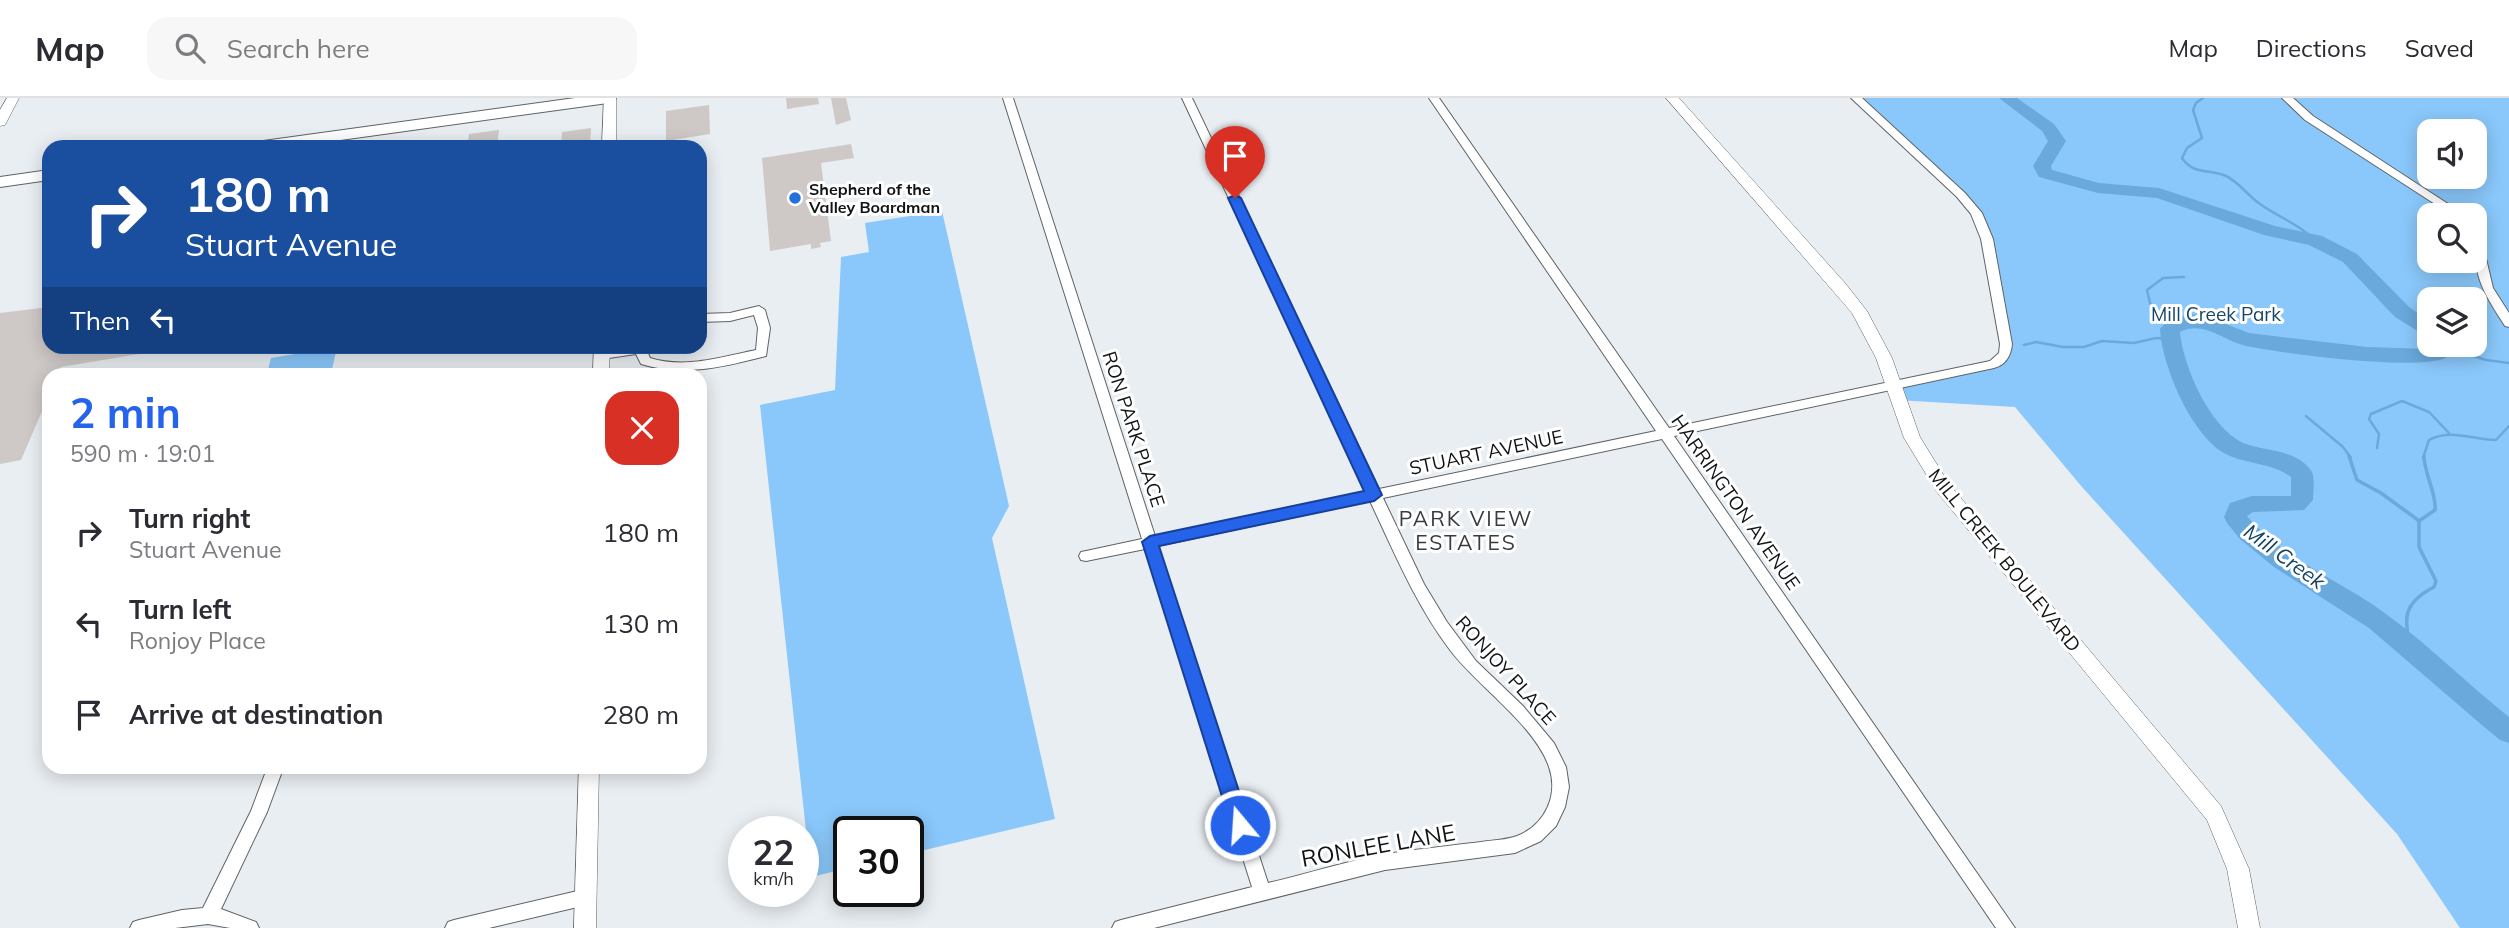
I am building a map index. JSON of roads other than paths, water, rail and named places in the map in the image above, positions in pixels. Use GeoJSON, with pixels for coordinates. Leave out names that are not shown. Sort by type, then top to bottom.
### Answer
{"type":"FeatureCollection","features":[{"type":"Feature","properties":{"kind":"main road"},"geometry":{"type":"LineString","coordinates":[[306,140],[609,98]]}},
{"type":"Feature","properties":{"kind":"main road"},"geometry":{"type":"LineString","coordinates":[[0,182],[42,177]]}},
{"type":"Feature","properties":{"kind":"street"},"geometry":{"type":"LineString","coordinates":[[0,122],[13,98]]}},
{"type":"Feature","properties":{"kind":"street"},"geometry":{"type":"LineString","coordinates":[[609,98],[609,140]]}},
{"type":"Feature","properties":{"kind":"street","name":"RON PARK PLACE"},"geometry":{"type":"LineString","coordinates":[[1008,98],[1262,892]]}},
{"type":"Feature","properties":{"kind":"street","name":"RONJOY PLACE"},"geometry":{"type":"LineString","coordinates":[[1187,98],[1417,585],[1440,625],[1472,666],[1549,747],[1561,777],[1561,795],[1553,815]]}},
{"type":"Feature","properties":{"kind":"street","name":"HARRINGTON AVENUE"},"geometry":{"type":"LineString","coordinates":[[1434,98],[2006,928]]}},
{"type":"Feature","properties":{"kind":"street","name":"MILL CREEK BOULEVARD"},"geometry":{"type":"LineString","coordinates":[[1672,98],[1846,294],[1872,333],[1912,438],[1943,488],[2214,813],[2225,832],[2240,870],[2249,928]]}},
{"type":"Feature","properties":{"kind":"street","name":"STUART AVENUE"},"geometry":{"type":"LineString","coordinates":[[1086,556],[1994,364],[2005,354],[2006,344],[1987,239],[1976,213],[1961,195],[1856,98]]}},
{"type":"Feature","properties":{"kind":"street"},"geometry":{"type":"LineString","coordinates":[[2287,98],[2308,118],[2440,203]]}},
{"type":"Feature","properties":{"kind":"street"},"geometry":{"type":"LineString","coordinates":[[2483,273],[2487,288],[2509,323]]}},
{"type":"Feature","properties":{"kind":"street"},"geometry":{"type":"LineString","coordinates":[[643,354],[645,361],[660,367],[690,366],[762,353],[764,328],[759,310],[730,317],[707,318]]}},
{"type":"Feature","properties":{"kind":"street"},"geometry":{"type":"LineString","coordinates":[[209,913],[259,812],[273,774]]}},
{"type":"Feature","properties":{"kind":"street"},"geometry":{"type":"LineString","coordinates":[[585,928],[589,774]]}},
{"type":"Feature","properties":{"kind":"street","name":"RONLEE LANE"},"geometry":{"type":"LineString","coordinates":[[1121,928],[1385,862],[1515,845],[1540,831],[1553,815]]}},
{"type":"Feature","properties":{"kind":"street"},"geometry":{"type":"LineString","coordinates":[[454,928],[586,898]]}},
{"type":"Feature","properties":{"kind":"street"},"geometry":{"type":"LineString","coordinates":[[139,928],[209,913],[234,919],[250,928]]}},
{"type":"Feature","properties":{"kind":"waterway","name":"Mill Creek"},"geometry":{"type":"LineString","coordinates":[[2007,98],[2048,128],[2057,141],[2042,166],[2045,173],[2098,188],[2159,193],[2271,231],[2315,240],[2350,258],[2402,312],[2417,323]]}},
{"type":"Feature","properties":{"kind":"waterway"},"geometry":{"type":"LineString","coordinates":[[2203,98],[2196,103],[2193,110],[2202,138],[2187,148],[2182,158],[2191,167],[2231,179],[2260,204],[2315,240]]}},
{"type":"Feature","properties":{"kind":"waterway"},"geometry":{"type":"LineString","coordinates":[[2170,329],[2150,303],[2147,290],[2163,278],[2184,277]]}},
{"type":"Feature","properties":{"kind":"waterway","name":"Mill Creek"},"geometry":{"type":"LineString","coordinates":[[2417,356],[2367,354],[2246,339],[2200,320],[2186,321],[2170,329],[2175,358],[2182,376],[2211,427],[2232,447],[2276,459],[2302,474],[2302,500],[2296,504],[2252,504],[2238,509],[2235,517],[2248,533],[2282,561],[2378,621],[2509,732]]}},
{"type":"Feature","properties":{"kind":"waterway"},"geometry":{"type":"LineString","coordinates":[[2024,345],[2036,342],[2063,347],[2084,347],[2102,341],[2134,343],[2156,338],[2169,339]]}},
{"type":"Feature","properties":{"kind":"waterway"},"geometry":{"type":"LineString","coordinates":[[2477,357],[2509,363]]}},
{"type":"Feature","properties":{"kind":"waterway"},"geometry":{"type":"LineString","coordinates":[[2377,448],[2379,434],[2369,419],[2371,414],[2402,401],[2429,412],[2449,433]]}},
{"type":"Feature","properties":{"kind":"waterway"},"geometry":{"type":"LineString","coordinates":[[2306,416],[2343,447],[2351,458]]}},
{"type":"Feature","properties":{"kind":"waterway"},"geometry":{"type":"LineString","coordinates":[[2423,458],[2429,440],[2437,437],[2454,435],[2496,440],[2509,426]]}},
{"type":"Feature","properties":{"kind":"waterway"},"geometry":{"type":"LineString","coordinates":[[2349,456],[2357,480],[2381,493],[2418,520]]}},
{"type":"Feature","properties":{"kind":"waterway"},"geometry":{"type":"LineString","coordinates":[[2411,650],[2407,629],[2408,613],[2416,599],[2434,587],[2436,581],[2419,547],[2419,521],[2435,510],[2424,456]]}},
{"type":"Feature","properties":{"kind":"place","name":"Shepherd of the Valley Boardman"},"geometry":{"type":"Point","coordinates":[795,198]}},
{"type":"Feature","properties":{"kind":"district","name":"PARK VIEW ESTATES"},"geometry":{"type":"Point","coordinates":[1466,530]}},
{"type":"Feature","properties":{"kind":"park label","name":"Mill Creek Park"},"geometry":{"type":"Point","coordinates":[2216,314]}}]}
